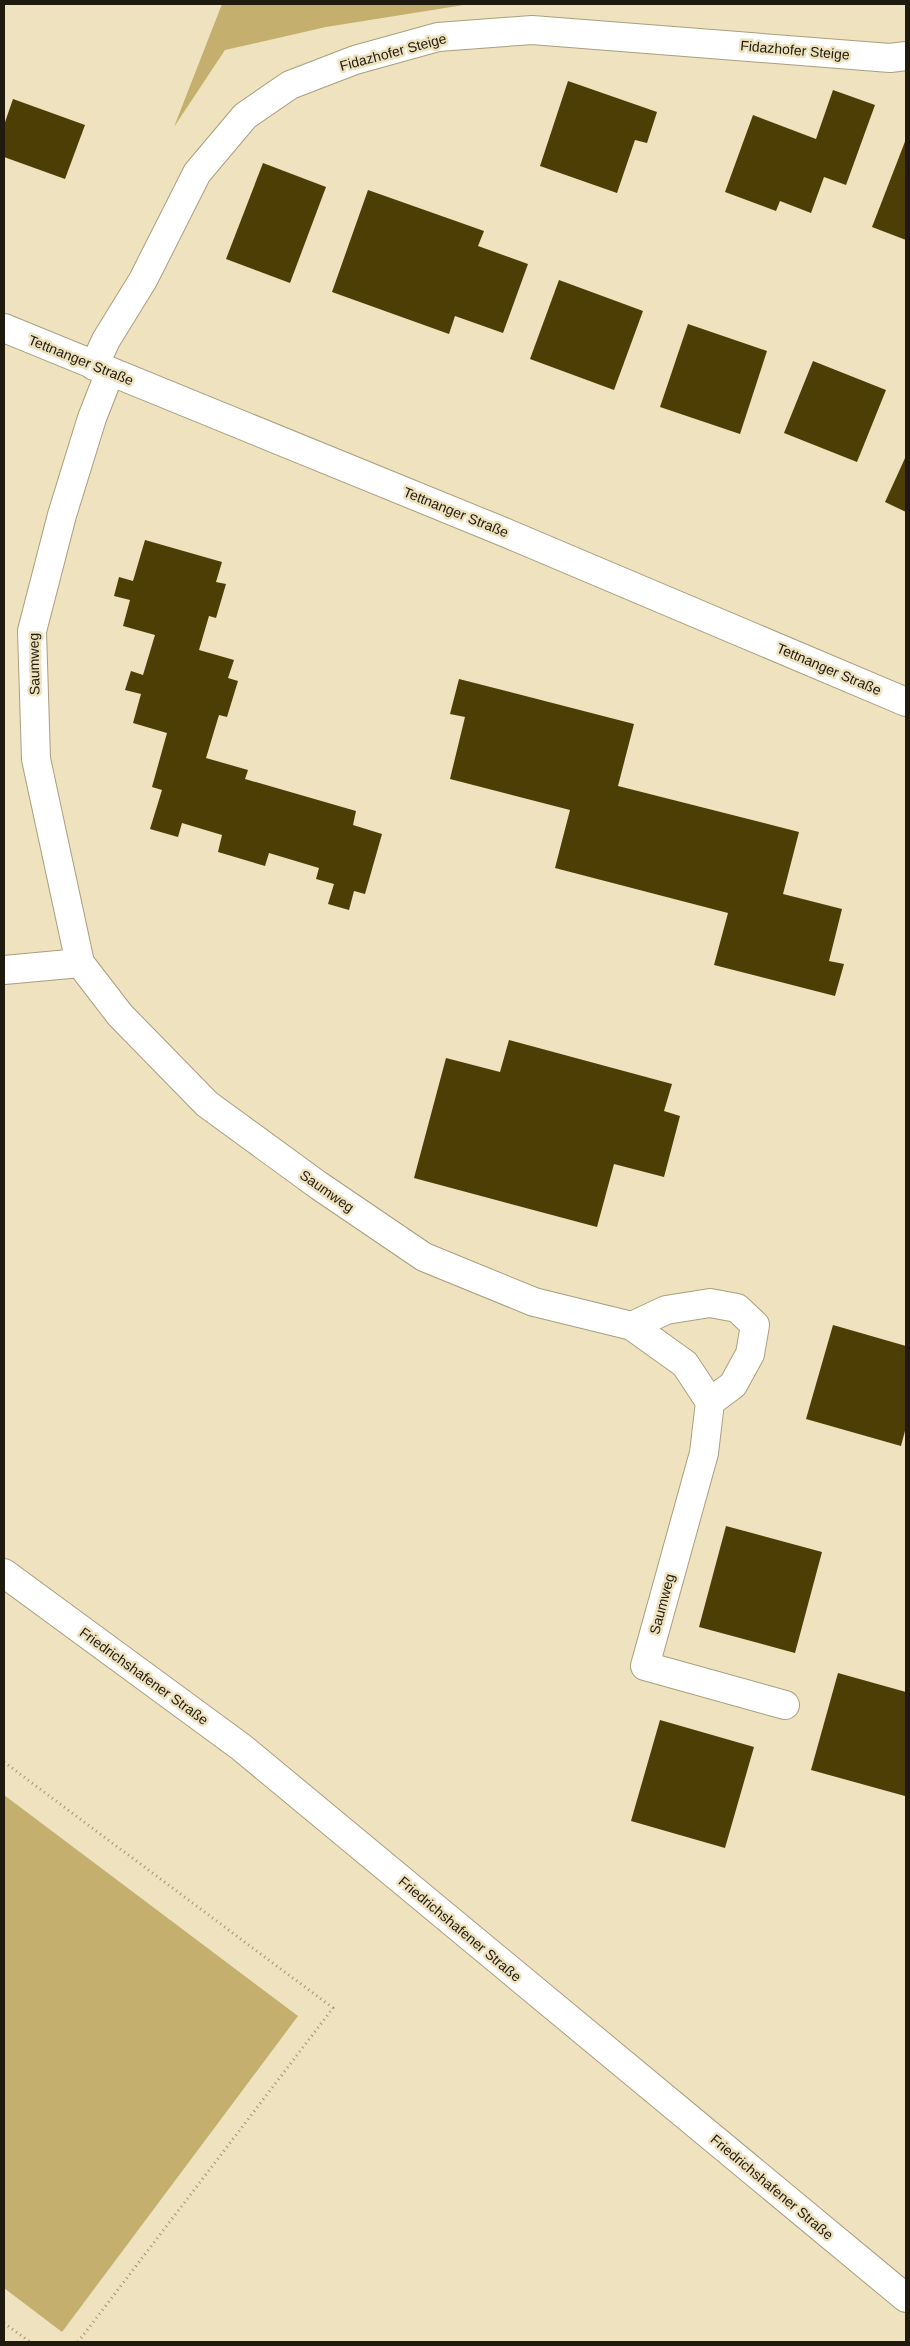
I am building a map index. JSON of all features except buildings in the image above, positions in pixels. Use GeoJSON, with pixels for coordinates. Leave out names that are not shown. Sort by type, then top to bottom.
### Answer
{"type":"FeatureCollection","features":[{"type":"Feature","properties":{"kind":"street","name":"Fidazhofer Steige"},"geometry":{"type":"LineString","coordinates":[[102,369],[143,280],[197,173],[246,116],[290,85],[355,60],[438,37],[532,30],[890,58],[906,56]]}},
{"type":"Feature","properties":{"kind":"street","name":"Tettnanger Straße"},"geometry":{"type":"LineString","coordinates":[[4,328],[508,534],[906,702]]}},
{"type":"Feature","properties":{"kind":"street","name":"Saumweg"},"geometry":{"type":"LineString","coordinates":[[102,369],[92,418],[70,489],[32,631],[36,759],[80,963],[120,1015],[207,1104],[318,1185],[424,1257],[534,1302],[632,1326],[685,1364],[710,1402],[704,1453],[645,1666],[785,1705]]}},
{"type":"Feature","properties":{"kind":"street"},"geometry":{"type":"LineString","coordinates":[[4,970],[80,963]]}},
{"type":"Feature","properties":{"kind":"street"},"geometry":{"type":"LineString","coordinates":[[632,1326],[666,1310],[710,1303],[737,1308],[755,1326],[750,1354],[732,1385],[710,1402]]}},
{"type":"Feature","properties":{"kind":"street","name":"Friedrichshafener Straße"},"geometry":{"type":"LineString","coordinates":[[4,1573],[241,1747],[906,2298]]}},
{"type":"Feature","properties":{"kind":"path"},"geometry":{"type":"LineString","coordinates":[[4,1762],[333,2008],[78,2342]]}},
{"type":"Feature","properties":{"kind":"path"},"geometry":{"type":"LineString","coordinates":[[4,2323],[30,2342]]}},
{"type":"Feature","properties":{"kind":"shaded area"},"geometry":{"type":"Polygon","coordinates":[[[222,4],[470,4],[326,27],[225,50],[174,127],[222,4]]]}},
{"type":"Feature","properties":{"kind":"shaded area"},"geometry":{"type":"Polygon","coordinates":[[[4,1795],[298,2016],[62,2332],[4,2288],[4,1795]]]}}]}
